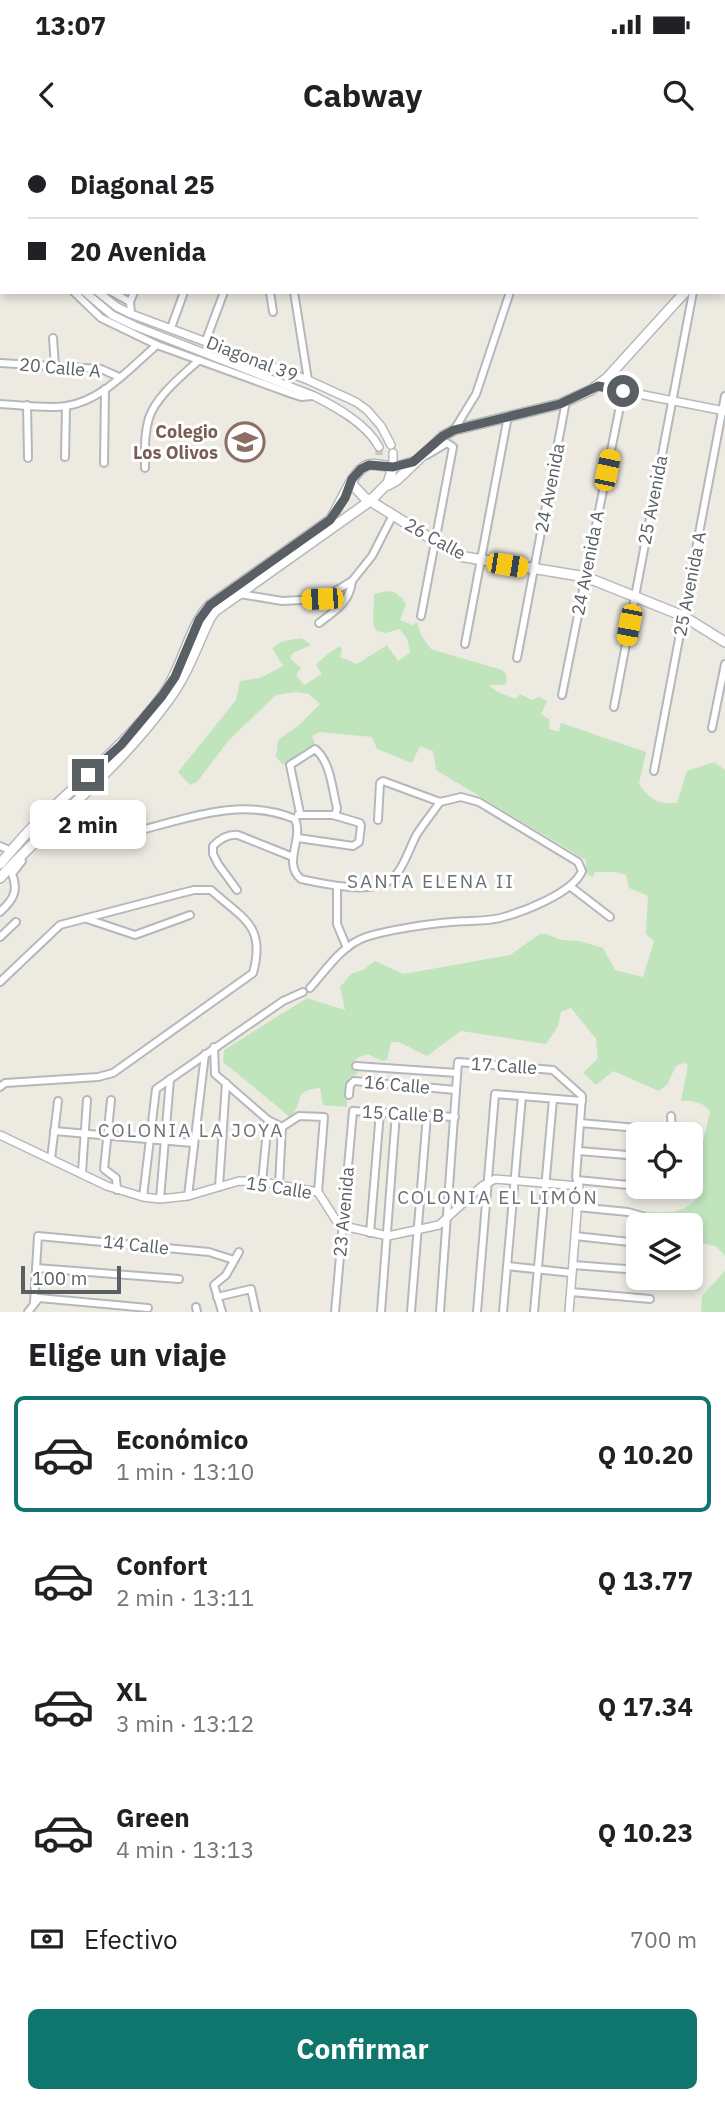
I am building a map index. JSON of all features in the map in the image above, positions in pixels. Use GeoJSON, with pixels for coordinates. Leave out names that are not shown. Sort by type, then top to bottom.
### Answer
{"type":"FeatureCollection","features":[{"type":"Feature","properties":{"kind":"main road"},"geometry":{"type":"LineString","coordinates":[[0,864],[35,839],[127,751],[170,699],[210,618],[397,480],[443,436],[454,430],[566,401],[598,386],[683,294]]}},
{"type":"Feature","properties":{"kind":"main road"},"geometry":{"type":"LineString","coordinates":[[0,878],[42,817],[121,745],[162,696],[175,677],[204,611],[330,520],[341,505],[358,471],[369,465],[393,467],[413,462]]}},
{"type":"Feature","properties":{"kind":"main road"},"geometry":{"type":"LineString","coordinates":[[386,486],[393,467]]}},
{"type":"Feature","properties":{"kind":"main road","name":"26 Calle"},"geometry":{"type":"LineString","coordinates":[[351,483],[370,501],[459,556],[586,577],[684,617],[725,642]]}},
{"type":"Feature","properties":{"kind":"street"},"geometry":{"type":"LineString","coordinates":[[76,294],[101,318],[157,345],[296,396],[314,396]]}},
{"type":"Feature","properties":{"kind":"street","name":"Diagonal 39"},"geometry":{"type":"LineString","coordinates":[[87,294],[112,315],[135,326],[314,396],[362,428],[379,451],[369,465]]}},
{"type":"Feature","properties":{"kind":"street","name":"Diagonal 39"},"geometry":{"type":"LineString","coordinates":[[101,294],[131,314],[206,340],[356,402],[385,431],[392,449],[393,467]]}},
{"type":"Feature","properties":{"kind":"street"},"geometry":{"type":"LineString","coordinates":[[116,294],[130,302]]}},
{"type":"Feature","properties":{"kind":"street"},"geometry":{"type":"LineString","coordinates":[[131,314],[130,302],[133,294]]}},
{"type":"Feature","properties":{"kind":"street"},"geometry":{"type":"LineString","coordinates":[[171,328],[183,294]]}},
{"type":"Feature","properties":{"kind":"street"},"geometry":{"type":"LineString","coordinates":[[206,340],[222,294]]}},
{"type":"Feature","properties":{"kind":"street"},"geometry":{"type":"LineString","coordinates":[[270,294],[273,312]]}},
{"type":"Feature","properties":{"kind":"street"},"geometry":{"type":"LineString","coordinates":[[295,294],[308,380]]}},
{"type":"Feature","properties":{"kind":"street"},"geometry":{"type":"LineString","coordinates":[[454,430],[476,394],[509,294]]}},
{"type":"Feature","properties":{"kind":"street","name":"25 Avenida"},"geometry":{"type":"LineString","coordinates":[[614,707],[693,294]]}},
{"type":"Feature","properties":{"kind":"street"},"geometry":{"type":"LineString","coordinates":[[53,338],[55,366]]}},
{"type":"Feature","properties":{"kind":"street"},"geometry":{"type":"LineString","coordinates":[[0,404],[66,407],[105,389],[157,345]]}},
{"type":"Feature","properties":{"kind":"street"},"geometry":{"type":"LineString","coordinates":[[290,373],[300,368],[305,359]]}},
{"type":"Feature","properties":{"kind":"street"},"geometry":{"type":"LineString","coordinates":[[145,468],[145,441],[149,417],[161,398],[199,360]]}},
{"type":"Feature","properties":{"kind":"street","name":"20 Calle A"},"geometry":{"type":"LineString","coordinates":[[0,363],[101,369],[119,377]]}},
{"type":"Feature","properties":{"kind":"street"},"geometry":{"type":"LineString","coordinates":[[598,386],[724,411]]}},
{"type":"Feature","properties":{"kind":"street"},"geometry":{"type":"LineString","coordinates":[[104,463],[105,389]]}},
{"type":"Feature","properties":{"kind":"street","name":"24 Avenida A"},"geometry":{"type":"LineString","coordinates":[[562,695],[623,391]]}},
{"type":"Feature","properties":{"kind":"street","name":"25 Avenida A"},"geometry":{"type":"LineString","coordinates":[[654,771],[725,396]]}},
{"type":"Feature","properties":{"kind":"street","name":"24 Avenida"},"geometry":{"type":"LineString","coordinates":[[517,658],[566,401]]}},
{"type":"Feature","properties":{"kind":"street"},"geometry":{"type":"LineString","coordinates":[[346,416],[356,402]]}},
{"type":"Feature","properties":{"kind":"street"},"geometry":{"type":"LineString","coordinates":[[27,405],[28,458]]}},
{"type":"Feature","properties":{"kind":"street"},"geometry":{"type":"LineString","coordinates":[[65,457],[66,407]]}},
{"type":"Feature","properties":{"kind":"street"},"geometry":{"type":"LineString","coordinates":[[465,644],[508,416]]}},
{"type":"Feature","properties":{"kind":"street"},"geometry":{"type":"LineString","coordinates":[[362,428],[374,418]]}},
{"type":"Feature","properties":{"kind":"street"},"geometry":{"type":"LineString","coordinates":[[413,462],[447,443],[452,444],[421,616]]}},
{"type":"Feature","properties":{"kind":"street"},"geometry":{"type":"LineString","coordinates":[[240,594],[282,601],[322,599],[352,581],[372,556],[393,516]]}},
{"type":"Feature","properties":{"kind":"street"},"geometry":{"type":"LineString","coordinates":[[319,623],[340,607],[351,591],[352,581]]}},
{"type":"Feature","properties":{"kind":"street"},"geometry":{"type":"LineString","coordinates":[[712,728],[725,664]]}},
{"type":"Feature","properties":{"kind":"street"},"geometry":{"type":"LineString","coordinates":[[333,815],[337,808],[328,770],[320,754],[314,749],[290,765],[298,826],[293,867],[301,879],[337,886],[373,886],[392,879],[417,834],[440,802]]}},
{"type":"Feature","properties":{"kind":"street"},"geometry":{"type":"LineString","coordinates":[[310,988],[346,948],[364,937],[447,922],[499,918],[570,887],[579,879],[582,871],[578,862],[479,802],[461,797],[440,802],[381,781],[378,820]]}},
{"type":"Feature","properties":{"kind":"street"},"geometry":{"type":"LineString","coordinates":[[35,839],[109,838],[236,808],[297,816],[333,815],[360,823],[360,836],[357,844],[353,846],[298,838]]}},
{"type":"Feature","properties":{"kind":"street"},"geometry":{"type":"LineString","coordinates":[[237,890],[214,854],[213,846],[218,841],[238,835],[293,857]]}},
{"type":"Feature","properties":{"kind":"street"},"geometry":{"type":"LineString","coordinates":[[0,846],[22,861],[12,874],[16,884],[15,895],[0,912]]}},
{"type":"Feature","properties":{"kind":"street"},"geometry":{"type":"LineString","coordinates":[[337,886],[338,925],[346,948]]}},
{"type":"Feature","properties":{"kind":"street"},"geometry":{"type":"LineString","coordinates":[[570,887],[610,918]]}},
{"type":"Feature","properties":{"kind":"street"},"geometry":{"type":"LineString","coordinates":[[0,982],[61,925],[186,892],[211,890],[249,924],[257,938],[258,950],[253,973],[113,1073],[98,1077],[5,1083],[0,1087]]}},
{"type":"Feature","properties":{"kind":"street"},"geometry":{"type":"LineString","coordinates":[[85,919],[135,935],[190,915]]}},
{"type":"Feature","properties":{"kind":"street"},"geometry":{"type":"LineString","coordinates":[[0,937],[16,922]]}},
{"type":"Feature","properties":{"kind":"street"},"geometry":{"type":"LineString","coordinates":[[143,1197],[155,1091],[283,1001],[303,992]]}},
{"type":"Feature","properties":{"kind":"street"},"geometry":{"type":"LineString","coordinates":[[214,1048],[214,1073],[268,1120],[282,1127]]}},
{"type":"Feature","properties":{"kind":"street"},"geometry":{"type":"LineString","coordinates":[[188,1196],[205,1054]]}},
{"type":"Feature","properties":{"kind":"street","name":"17 Calle"},"geometry":{"type":"LineString","coordinates":[[457,1073],[458,1062],[553,1069],[582,1098]]}},
{"type":"Feature","properties":{"kind":"street"},"geometry":{"type":"LineString","coordinates":[[356,1066],[457,1073],[440,1312]]}},
{"type":"Feature","properties":{"kind":"street"},"geometry":{"type":"LineString","coordinates":[[160,1199],[170,1079]]}},
{"type":"Feature","properties":{"kind":"street","name":"16 Calle"},"geometry":{"type":"LineString","coordinates":[[349,1095],[350,1085],[354,1081],[456,1090]]}},
{"type":"Feature","properties":{"kind":"street"},"geometry":{"type":"LineString","coordinates":[[219,1186],[226,1083]]}},
{"type":"Feature","properties":{"kind":"street"},"geometry":{"type":"LineString","coordinates":[[477,1312],[495,1094],[582,1098],[569,1312]]}},
{"type":"Feature","properties":{"kind":"street"},"geometry":{"type":"LineString","coordinates":[[503,1312],[522,1096]]}},
{"type":"Feature","properties":{"kind":"street"},"geometry":{"type":"LineString","coordinates":[[534,1312],[553,1098]]}},
{"type":"Feature","properties":{"kind":"street"},"geometry":{"type":"LineString","coordinates":[[82,1172],[87,1100]]}},
{"type":"Feature","properties":{"kind":"street"},"geometry":{"type":"LineString","coordinates":[[111,1100],[104,1169],[116,1178],[117,1190]]}},
{"type":"Feature","properties":{"kind":"street"},"geometry":{"type":"LineString","coordinates":[[51,1158],[58,1101]]}},
{"type":"Feature","properties":{"kind":"street","name":"15 Calle B"},"geometry":{"type":"LineString","coordinates":[[353,1112],[455,1117]]}},
{"type":"Feature","properties":{"kind":"street","name":"23 Avenida"},"geometry":{"type":"LineString","coordinates":[[335,1312],[353,1112]]}},
{"type":"Feature","properties":{"kind":"street"},"geometry":{"type":"LineString","coordinates":[[370,1233],[380,1112]]}},
{"type":"Feature","properties":{"kind":"street"},"geometry":{"type":"LineString","coordinates":[[381,1312],[396,1113]]}},
{"type":"Feature","properties":{"kind":"street"},"geometry":{"type":"LineString","coordinates":[[411,1312],[427,1115]]}},
{"type":"Feature","properties":{"kind":"street"},"geometry":{"type":"LineString","coordinates":[[282,1127],[299,1116],[324,1118],[318,1192]]}},
{"type":"Feature","properties":{"kind":"street"},"geometry":{"type":"LineString","coordinates":[[580,1123],[672,1131],[671,1116]]}},
{"type":"Feature","properties":{"kind":"street"},"geometry":{"type":"LineString","coordinates":[[262,1182],[268,1120]]}},
{"type":"Feature","properties":{"kind":"street"},"geometry":{"type":"LineString","coordinates":[[279,1185],[282,1127]]}},
{"type":"Feature","properties":{"kind":"street"},"geometry":{"type":"LineString","coordinates":[[54,1131],[193,1143]]}},
{"type":"Feature","properties":{"kind":"street","name":"15 Calle"},"geometry":{"type":"LineString","coordinates":[[0,1135],[117,1190],[143,1197],[160,1199],[188,1196],[239,1181],[262,1182],[318,1192],[336,1222],[343,1226]]}},
{"type":"Feature","properties":{"kind":"street"},"geometry":{"type":"LineString","coordinates":[[579,1151],[626,1155]]}},
{"type":"Feature","properties":{"kind":"street"},"geometry":{"type":"LineString","coordinates":[[343,1226],[388,1236],[418,1231],[447,1219],[487,1182],[500,1178],[546,1183],[626,1185]]}},
{"type":"Feature","properties":{"kind":"street"},"geometry":{"type":"LineString","coordinates":[[577,1207],[632,1213]]}},
{"type":"Feature","properties":{"kind":"street","name":"14 Calle"},"geometry":{"type":"LineString","coordinates":[[36,1268],[37,1236],[209,1252],[234,1260]]}},
{"type":"Feature","properties":{"kind":"street"},"geometry":{"type":"LineString","coordinates":[[575,1237],[626,1242]]}},
{"type":"Feature","properties":{"kind":"street"},"geometry":{"type":"LineString","coordinates":[[222,1312],[214,1284],[225,1276],[239,1252]]}},
{"type":"Feature","properties":{"kind":"street"},"geometry":{"type":"LineString","coordinates":[[507,1266],[626,1270]]}},
{"type":"Feature","properties":{"kind":"street"},"geometry":{"type":"LineString","coordinates":[[34,1303],[36,1268],[179,1279]]}},
{"type":"Feature","properties":{"kind":"street"},"geometry":{"type":"LineString","coordinates":[[217,1297],[251,1289],[255,1312]]}},
{"type":"Feature","properties":{"kind":"street"},"geometry":{"type":"LineString","coordinates":[[570,1292],[650,1300]]}},
{"type":"Feature","properties":{"kind":"street"},"geometry":{"type":"LineString","coordinates":[[28,1312],[39,1298],[148,1308]]}},
{"type":"Feature","properties":{"kind":"green space"},"geometry":{"type":"Polygon","coordinates":[[[388,591],[398,595],[406,604],[400,620],[412,625],[417,622],[421,635],[431,649],[502,670],[506,674],[505,685],[488,685],[498,692],[516,699],[520,694],[532,700],[539,697],[547,701],[541,714],[550,720],[549,729],[559,732],[561,723],[646,752],[639,784],[655,800],[677,803],[687,771],[714,762],[725,770],[725,1256],[717,1247],[703,1243],[703,1213],[643,1211],[679,1210],[697,1199],[703,1199],[703,1142],[710,1112],[701,1104],[681,1101],[688,1065],[683,1063],[676,1066],[667,1085],[659,1091],[613,1071],[596,1085],[583,1073],[598,1058],[596,1039],[571,1008],[561,1012],[558,1026],[546,1044],[461,1031],[427,1056],[399,1042],[391,1042],[387,1060],[382,1061],[368,1054],[357,1058],[352,1066],[358,1073],[348,1079],[347,1107],[323,1105],[320,1088],[311,1089],[302,1094],[295,1112],[290,1117],[223,1062],[224,1050],[307,998],[345,1010],[340,987],[351,974],[363,970],[375,961],[403,974],[510,955],[540,934],[546,934],[603,948],[615,970],[643,977],[654,941],[646,934],[648,896],[629,888],[626,875],[595,872],[593,877],[586,874],[586,860],[436,770],[433,751],[420,746],[412,763],[377,749],[372,737],[320,732],[312,736],[315,743],[283,765],[276,757],[278,740],[299,725],[320,704],[309,694],[295,692],[276,695],[229,740],[197,782],[190,785],[178,772],[236,700],[240,681],[260,678],[283,666],[272,648],[283,641],[302,638],[311,645],[293,653],[290,658],[301,668],[296,675],[304,685],[322,674],[316,665],[340,646],[340,657],[357,664],[387,645],[398,661],[410,653],[407,638],[399,629],[386,633],[376,631],[373,624],[374,594],[388,591]]]}},
{"type":"Feature","properties":{"kind":"green space"},"geometry":{"type":"Polygon","coordinates":[[[725,1271],[725,1312],[701,1312],[702,1296],[725,1271]]]}},
{"type":"Feature","properties":{"kind":"tunnel"},"geometry":{"type":"LineString","coordinates":[[379,447],[379,455]]}},
{"type":"Feature","properties":{"kind":"place","name":"Colegio Los Olivos"},"geometry":{"type":"Point","coordinates":[245,442]}},
{"type":"Feature","properties":{"kind":"district","name":"SANTA ELENA II"},"geometry":{"type":"Point","coordinates":[431,881]}},
{"type":"Feature","properties":{"kind":"district","name":"COLONIA LA JOYA"},"geometry":{"type":"Point","coordinates":[191,1130]}},
{"type":"Feature","properties":{"kind":"district","name":"COLONIA EL LIMÓN"},"geometry":{"type":"Point","coordinates":[498,1197]}},
{"type":"Feature","properties":{"kind":"route"},"geometry":{"type":"LineString","coordinates":[[88,775],[121,745],[162,696],[175,677],[204,611],[330,520],[345,498],[358,471],[369,465],[393,467],[413,462],[454,430],[560,404],[598,386],[623,391]]}}]}
